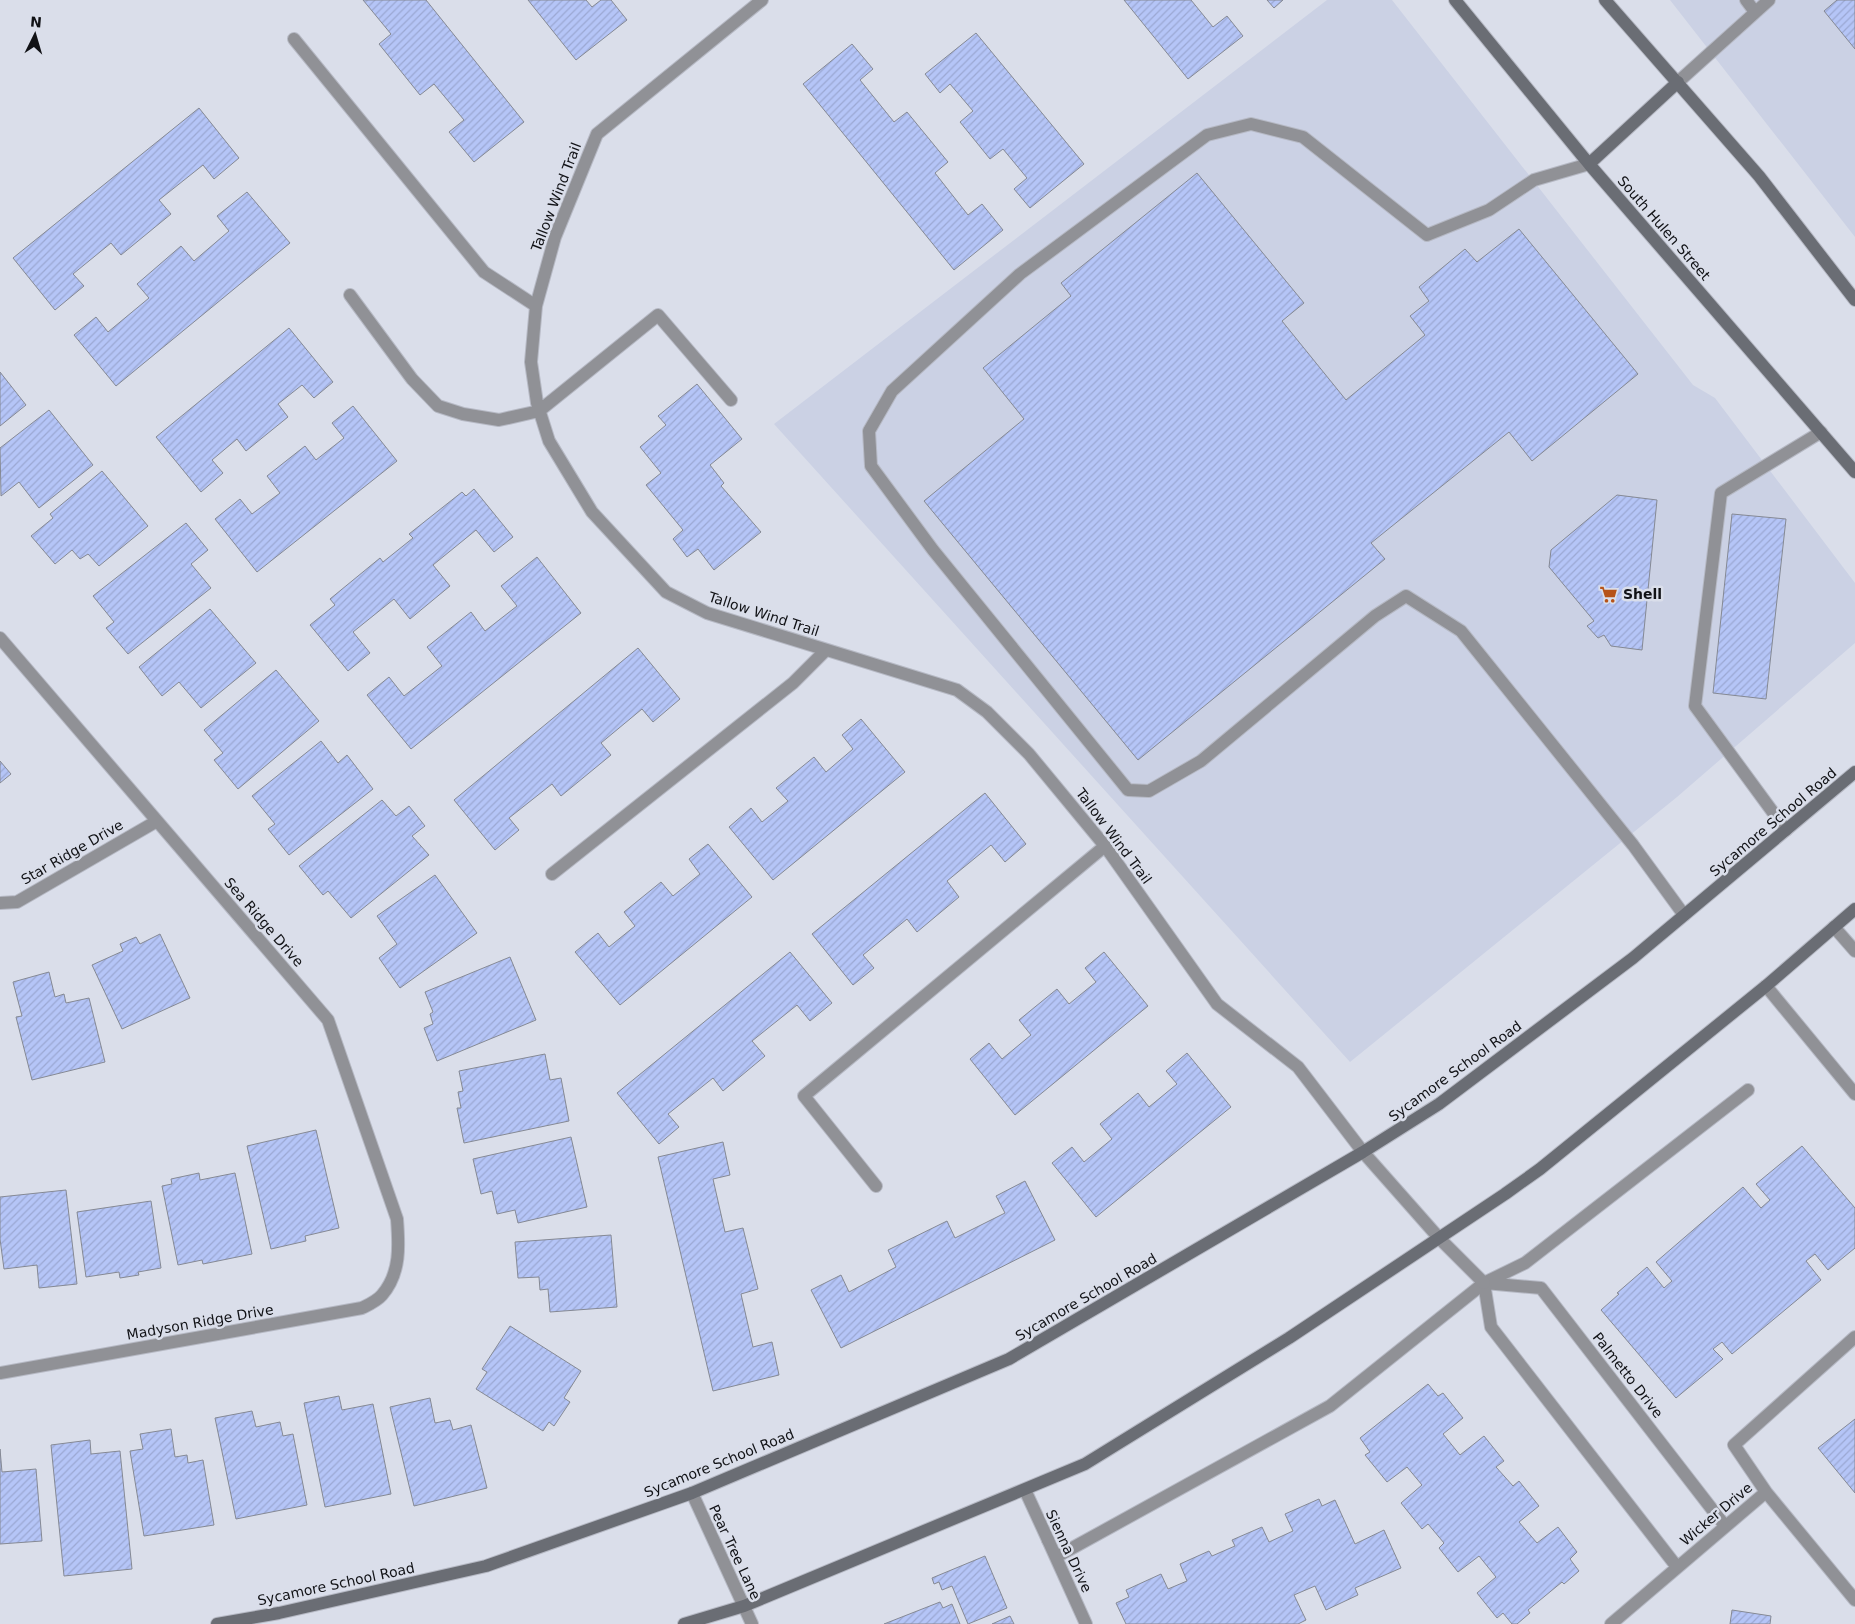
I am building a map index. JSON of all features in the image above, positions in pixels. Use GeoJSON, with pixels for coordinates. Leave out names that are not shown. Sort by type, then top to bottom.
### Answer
{"type":"FeatureCollection","features":[{"type":"Feature","properties":{"kind":"main road","name":"South Hulen Street"},"geometry":{"type":"LineString","coordinates":[[1455,0],[1589,164],[1855,472]]}},
{"type":"Feature","properties":{"kind":"main road"},"geometry":{"type":"LineString","coordinates":[[1605,0],[1758,176],[1855,300]]}},
{"type":"Feature","properties":{"kind":"main road"},"geometry":{"type":"LineString","coordinates":[[1589,164],[1678,82]]}},
{"type":"Feature","properties":{"kind":"main road","name":"Sycamore School Road"},"geometry":{"type":"LineString","coordinates":[[217,1624],[279,1613],[486,1566],[692,1492],[1009,1359],[1364,1152],[1453,1094],[1610,975],[1855,772]]}},
{"type":"Feature","properties":{"kind":"main road"},"geometry":{"type":"LineString","coordinates":[[684,1624],[744,1606],[1085,1464],[1289,1338],[1540,1169],[1766,986],[1855,909]]}},
{"type":"Feature","properties":{"kind":"street","name":"Tallow Wind Trail"},"geometry":{"type":"LineString","coordinates":[[762,0],[597,134],[554,237],[536,306],[531,362],[539,411],[549,441],[592,512],[666,592],[707,613],[956,690],[987,712],[1030,754],[1105,846],[1217,1004],[1298,1067],[1364,1152],[1439,1238]]}},
{"type":"Feature","properties":{"kind":"street"},"geometry":{"type":"LineString","coordinates":[[1746,0],[1755,12]]}},
{"type":"Feature","properties":{"kind":"street"},"geometry":{"type":"LineString","coordinates":[[1678,82],[1769,0]]}},
{"type":"Feature","properties":{"kind":"street"},"geometry":{"type":"LineString","coordinates":[[294,39],[484,272],[536,306]]}},
{"type":"Feature","properties":{"kind":"street"},"geometry":{"type":"LineString","coordinates":[[1589,164],[1534,180],[1489,210],[1427,235],[1303,137],[1251,124],[1207,135],[1020,274],[892,392],[869,431],[870,466],[933,550],[1128,790],[1149,791],[1201,761],[1376,616],[1406,596],[1461,631],[1633,845],[1684,915]]}},
{"type":"Feature","properties":{"kind":"street"},"geometry":{"type":"LineString","coordinates":[[350,295],[412,379],[438,406],[463,414],[499,420],[539,411],[658,315],[731,400]]}},
{"type":"Feature","properties":{"kind":"street"},"geometry":{"type":"LineString","coordinates":[[1786,830],[1695,706],[1721,493],[1820,432]]}},
{"type":"Feature","properties":{"kind":"street","name":"Sea Ridge Drive"},"geometry":{"type":"LineString","coordinates":[[0,638],[328,1020],[397,1218],[399,1252],[393,1278]]}},
{"type":"Feature","properties":{"kind":"street"},"geometry":{"type":"LineString","coordinates":[[552,874],[793,683],[826,650]]}},
{"type":"Feature","properties":{"kind":"street","name":"Star Ridge Drive"},"geometry":{"type":"LineString","coordinates":[[0,903],[17,902],[157,821]]}},
{"type":"Feature","properties":{"kind":"street"},"geometry":{"type":"LineString","coordinates":[[876,1186],[804,1096],[1105,846]]}},
{"type":"Feature","properties":{"kind":"street"},"geometry":{"type":"LineString","coordinates":[[1834,926],[1855,951]]}},
{"type":"Feature","properties":{"kind":"street"},"geometry":{"type":"LineString","coordinates":[[1766,986],[1855,1094]]}},
{"type":"Feature","properties":{"kind":"street"},"geometry":{"type":"LineString","coordinates":[[1056,1557],[1330,1406],[1484,1282],[1525,1263],[1748,1090]]}},
{"type":"Feature","properties":{"kind":"street"},"geometry":{"type":"LineString","coordinates":[[1439,1238],[1484,1282],[1491,1327],[1677,1568]]}},
{"type":"Feature","properties":{"kind":"street","name":"Madyson Ridge Drive"},"geometry":{"type":"LineString","coordinates":[[0,1374],[362,1308],[381,1296],[393,1278]]}},
{"type":"Feature","properties":{"kind":"street","name":"Palmetto Drive"},"geometry":{"type":"LineString","coordinates":[[1484,1282],[1542,1288],[1725,1526]]}},
{"type":"Feature","properties":{"kind":"street","name":"Wicker Drive"},"geometry":{"type":"LineString","coordinates":[[1611,1624],[1766,1492],[1734,1445],[1855,1336]]}},
{"type":"Feature","properties":{"kind":"street","name":"Sienna Drive"},"geometry":{"type":"LineString","coordinates":[[1025,1490],[1086,1624]]}},
{"type":"Feature","properties":{"kind":"street","name":"Pear Tree Lane"},"geometry":{"type":"LineString","coordinates":[[692,1492],[752,1624]]}},
{"type":"Feature","properties":{"kind":"street"},"geometry":{"type":"LineString","coordinates":[[1766,1492],[1855,1600]]}},
{"type":"Feature","properties":{"kind":"shaded area"},"geometry":{"type":"Polygon","coordinates":[[[1327,0],[1392,0],[1693,385],[1715,398],[1855,583],[1855,643],[1677,797],[1350,1062],[774,424],[1327,0]]]}},
{"type":"Feature","properties":{"kind":"shaded area"},"geometry":{"type":"Polygon","coordinates":[[[1670,0],[1855,0],[1855,237],[1670,0]]]}},
{"type":"Feature","properties":{"kind":"building"},"geometry":{"type":"Polygon","coordinates":[[[363,0],[426,0],[524,122],[474,162],[449,132],[464,120],[434,84],[420,95],[379,44],[391,34],[363,0]]]}},
{"type":"Feature","properties":{"kind":"building"},"geometry":{"type":"Polygon","coordinates":[[[528,0],[586,0],[592,7],[601,0],[611,0],[627,20],[576,60],[528,0]]]}},
{"type":"Feature","properties":{"kind":"building"},"geometry":{"type":"Polygon","coordinates":[[[1124,0],[1191,0],[1213,27],[1227,16],[1243,36],[1188,79],[1124,0]]]}},
{"type":"Feature","properties":{"kind":"building"},"geometry":{"type":"Polygon","coordinates":[[[1267,0],[1283,0],[1274,8],[1267,0]]]}},
{"type":"Feature","properties":{"kind":"building"},"geometry":{"type":"Polygon","coordinates":[[[1837,0],[1855,0],[1855,49],[1824,11],[1837,0]]]}},
{"type":"Feature","properties":{"kind":"building"},"geometry":{"type":"Polygon","coordinates":[[[976,33],[1084,164],[1030,208],[1014,189],[1027,178],[1003,149],[990,159],[960,122],[973,111],[950,84],[940,93],[925,74],[976,33]]]}},
{"type":"Feature","properties":{"kind":"building"},"geometry":{"type":"Polygon","coordinates":[[[852,44],[873,69],[860,80],[894,122],[907,112],[948,162],[935,173],[968,215],[982,204],[1003,230],[954,270],[803,84],[852,44]]]}},
{"type":"Feature","properties":{"kind":"building"},"geometry":{"type":"Polygon","coordinates":[[[199,108],[239,158],[214,179],[203,165],[159,200],[171,214],[121,255],[111,243],[73,274],[84,286],[55,310],[13,258],[199,108]]]}},
{"type":"Feature","properties":{"kind":"building"},"geometry":{"type":"Polygon","coordinates":[[[1197,173],[1304,303],[1282,321],[1346,400],[1425,335],[1410,316],[1429,301],[1419,287],[1465,249],[1477,262],[1519,229],[1638,374],[1532,461],[1509,432],[1371,543],[1385,559],[1138,760],[924,501],[1024,419],[983,368],[1071,296],[1061,283],[1197,173]]]}},
{"type":"Feature","properties":{"kind":"building"},"geometry":{"type":"Polygon","coordinates":[[[247,192],[290,243],[116,386],[74,335],[96,317],[108,332],[149,298],[137,284],[181,246],[194,261],[229,231],[217,216],[247,192]]]}},
{"type":"Feature","properties":{"kind":"building"},"geometry":{"type":"Polygon","coordinates":[[[289,328],[333,382],[314,398],[302,385],[278,404],[288,417],[246,451],[237,439],[212,460],[223,473],[201,492],[156,437],[289,328]]]}},
{"type":"Feature","properties":{"kind":"building"},"geometry":{"type":"Polygon","coordinates":[[[0,372],[26,405],[0,426],[0,372]]]}},
{"type":"Feature","properties":{"kind":"building"},"geometry":{"type":"Polygon","coordinates":[[[697,384],[742,439],[710,465],[724,483],[721,486],[761,532],[714,570],[698,549],[687,557],[673,539],[683,530],[646,485],[661,473],[640,447],[666,425],[658,416],[697,384]]]}},
{"type":"Feature","properties":{"kind":"building"},"geometry":{"type":"Polygon","coordinates":[[[353,406],[397,461],[257,572],[215,519],[240,499],[252,514],[280,493],[267,476],[305,446],[316,460],[344,438],[332,423],[353,406]]]}},
{"type":"Feature","properties":{"kind":"building"},"geometry":{"type":"Polygon","coordinates":[[[49,410],[93,465],[39,508],[19,482],[1,496],[0,448],[49,410]]]}},
{"type":"Feature","properties":{"kind":"building"},"geometry":{"type":"Polygon","coordinates":[[[102,471],[148,526],[99,566],[88,554],[80,559],[72,550],[55,564],[31,536],[53,518],[50,514],[102,471]]]}},
{"type":"Feature","properties":{"kind":"building"},"geometry":{"type":"Polygon","coordinates":[[[474,489],[513,537],[494,552],[476,530],[433,565],[450,586],[410,619],[394,599],[353,632],[370,653],[348,671],[310,625],[335,605],[330,599],[380,558],[383,562],[413,538],[409,534],[462,492],[466,496],[474,489]]]}},
{"type":"Feature","properties":{"kind":"building","name":"Shell"},"geometry":{"type":"Polygon","coordinates":[[[1617,495],[1657,500],[1642,650],[1611,646],[1604,635],[1598,638],[1587,626],[1594,621],[1549,567],[1551,550],[1617,495]]]}},
{"type":"Feature","properties":{"kind":"building"},"geometry":{"type":"Polygon","coordinates":[[[1732,514],[1786,519],[1766,699],[1713,693],[1732,514]]]}},
{"type":"Feature","properties":{"kind":"building"},"geometry":{"type":"Polygon","coordinates":[[[186,523],[208,550],[191,564],[211,588],[128,654],[106,628],[114,622],[93,596],[186,523]]]}},
{"type":"Feature","properties":{"kind":"building"},"geometry":{"type":"Polygon","coordinates":[[[537,557],[581,613],[411,749],[367,695],[389,677],[404,696],[442,666],[427,647],[471,612],[485,631],[517,606],[501,586],[537,557]]]}},
{"type":"Feature","properties":{"kind":"building"},"geometry":{"type":"Polygon","coordinates":[[[210,609],[256,663],[201,708],[179,682],[162,696],[139,667],[210,609]]]}},
{"type":"Feature","properties":{"kind":"building"},"geometry":{"type":"Polygon","coordinates":[[[638,648],[680,699],[653,722],[642,709],[601,743],[611,755],[561,796],[552,784],[509,818],[519,830],[495,850],[454,800],[638,648]]]}},
{"type":"Feature","properties":{"kind":"building"},"geometry":{"type":"Polygon","coordinates":[[[276,670],[319,721],[238,789],[214,760],[223,753],[204,730],[276,670]]]}},
{"type":"Feature","properties":{"kind":"building"},"geometry":{"type":"Polygon","coordinates":[[[861,719],[905,772],[773,880],[729,827],[751,808],[762,822],[788,801],[776,788],[814,757],[826,772],[853,749],[842,735],[861,719]]]}},
{"type":"Feature","properties":{"kind":"building"},"geometry":{"type":"Polygon","coordinates":[[[321,741],[338,763],[347,755],[373,789],[289,855],[268,829],[275,824],[252,796],[321,741]]]}},
{"type":"Feature","properties":{"kind":"building"},"geometry":{"type":"Polygon","coordinates":[[[0,761],[11,774],[0,783],[0,761]]]}},
{"type":"Feature","properties":{"kind":"building"},"geometry":{"type":"Polygon","coordinates":[[[985,793],[1026,844],[1005,862],[991,845],[947,881],[959,897],[917,932],[907,919],[863,955],[874,968],[853,985],[812,934],[985,793]]]}},
{"type":"Feature","properties":{"kind":"building"},"geometry":{"type":"Polygon","coordinates":[[[382,800],[396,816],[409,806],[425,826],[412,836],[429,855],[351,918],[328,891],[323,895],[299,866],[382,800]]]}},
{"type":"Feature","properties":{"kind":"building"},"geometry":{"type":"Polygon","coordinates":[[[708,844],[752,897],[620,1005],[575,952],[598,933],[609,947],[635,926],[624,912],[661,882],[673,896],[700,874],[689,859],[708,844]]]}},
{"type":"Feature","properties":{"kind":"building"},"geometry":{"type":"Polygon","coordinates":[[[435,875],[477,933],[400,988],[379,958],[397,944],[377,916],[435,875]]]}},
{"type":"Feature","properties":{"kind":"building"},"geometry":{"type":"Polygon","coordinates":[[[160,934],[190,998],[122,1029],[92,965],[123,951],[120,944],[136,937],[140,944],[160,934]]]}},
{"type":"Feature","properties":{"kind":"building"},"geometry":{"type":"Polygon","coordinates":[[[790,952],[832,1003],[810,1021],[797,1005],[752,1041],[765,1056],[723,1091],[713,1078],[668,1114],[679,1127],[659,1144],[617,1093],[790,952]]]}},
{"type":"Feature","properties":{"kind":"building"},"geometry":{"type":"Polygon","coordinates":[[[1104,952],[1148,1006],[1015,1115],[970,1059],[989,1043],[1002,1059],[1031,1035],[1019,1020],[1057,989],[1069,1004],[1096,982],[1085,968],[1104,952]]]}},
{"type":"Feature","properties":{"kind":"building"},"geometry":{"type":"Polygon","coordinates":[[[510,957],[536,1020],[437,1061],[424,1028],[433,1024],[430,1014],[433,1012],[425,992],[510,957]]]}},
{"type":"Feature","properties":{"kind":"building"},"geometry":{"type":"Polygon","coordinates":[[[49,972],[55,997],[64,994],[66,1003],[89,998],[105,1062],[32,1080],[16,1017],[22,1016],[13,982],[49,972]]]}},
{"type":"Feature","properties":{"kind":"building"},"geometry":{"type":"Polygon","coordinates":[[[1187,1053],[1231,1107],[1096,1217],[1052,1163],[1072,1147],[1084,1162],[1112,1139],[1100,1124],[1138,1093],[1149,1107],[1177,1084],[1166,1071],[1187,1053]]]}},
{"type":"Feature","properties":{"kind":"building"},"geometry":{"type":"Polygon","coordinates":[[[545,1054],[550,1080],[561,1078],[569,1121],[464,1143],[457,1108],[461,1108],[458,1092],[463,1091],[459,1071],[545,1054]]]}},
{"type":"Feature","properties":{"kind":"building"},"geometry":{"type":"Polygon","coordinates":[[[316,1130],[339,1228],[305,1236],[306,1241],[271,1249],[247,1146],[316,1130]]]}},
{"type":"Feature","properties":{"kind":"building"},"geometry":{"type":"Polygon","coordinates":[[[571,1137],[587,1207],[518,1223],[515,1210],[497,1214],[492,1191],[481,1194],[473,1159],[571,1137]]]}},
{"type":"Feature","properties":{"kind":"building"},"geometry":{"type":"Polygon","coordinates":[[[723,1142],[730,1175],[713,1179],[725,1232],[743,1228],[758,1289],[741,1294],[753,1347],[772,1342],[779,1375],[713,1391],[658,1157],[723,1142]]]}},
{"type":"Feature","properties":{"kind":"building"},"geometry":{"type":"Polygon","coordinates":[[[1802,1146],[1855,1208],[1855,1248],[1828,1270],[1815,1254],[1806,1261],[1821,1280],[1732,1354],[1722,1342],[1713,1349],[1723,1359],[1676,1398],[1601,1310],[1647,1267],[1664,1288],[1672,1281],[1656,1262],[1743,1187],[1761,1208],[1770,1200],[1756,1184],[1802,1146]]]}},
{"type":"Feature","properties":{"kind":"building"},"geometry":{"type":"Polygon","coordinates":[[[199,1173],[200,1180],[235,1173],[252,1254],[203,1264],[202,1260],[178,1265],[162,1186],[172,1184],[171,1179],[199,1173]]]}},
{"type":"Feature","properties":{"kind":"building"},"geometry":{"type":"Polygon","coordinates":[[[1025,1181],[1055,1240],[841,1348],[811,1290],[841,1275],[849,1292],[896,1267],[888,1250],[947,1221],[955,1238],[1005,1213],[996,1196],[1025,1181]]]}},
{"type":"Feature","properties":{"kind":"building"},"geometry":{"type":"Polygon","coordinates":[[[66,1190],[77,1284],[39,1288],[37,1265],[4,1269],[0,1239],[0,1197],[66,1190]]]}},
{"type":"Feature","properties":{"kind":"building"},"geometry":{"type":"Polygon","coordinates":[[[151,1201],[161,1268],[138,1272],[139,1275],[120,1278],[119,1272],[86,1277],[77,1212],[151,1201]]]}},
{"type":"Feature","properties":{"kind":"building"},"geometry":{"type":"Polygon","coordinates":[[[611,1235],[617,1307],[550,1312],[548,1289],[540,1290],[539,1277],[518,1278],[515,1242],[611,1235]]]}},
{"type":"Feature","properties":{"kind":"building"},"geometry":{"type":"Polygon","coordinates":[[[510,1326],[581,1371],[564,1398],[570,1402],[554,1426],[549,1422],[543,1431],[476,1389],[487,1372],[482,1369],[510,1326]]]}},
{"type":"Feature","properties":{"kind":"building"},"geometry":{"type":"Polygon","coordinates":[[[1428,1384],[1438,1396],[1443,1393],[1463,1418],[1443,1434],[1460,1455],[1484,1436],[1504,1461],[1496,1467],[1513,1486],[1519,1481],[1539,1506],[1519,1522],[1537,1543],[1558,1527],[1577,1552],[1570,1559],[1579,1571],[1564,1584],[1562,1582],[1528,1610],[1530,1613],[1517,1624],[1512,1624],[1503,1613],[1497,1618],[1477,1593],[1496,1577],[1479,1556],[1458,1572],[1439,1548],[1444,1543],[1428,1524],[1422,1529],[1401,1503],[1422,1485],[1407,1467],[1387,1482],[1365,1455],[1370,1452],[1360,1438],[1428,1384]]]}},
{"type":"Feature","properties":{"kind":"building"},"geometry":{"type":"Polygon","coordinates":[[[339,1396],[342,1410],[373,1404],[391,1494],[325,1507],[304,1403],[339,1396]]]}},
{"type":"Feature","properties":{"kind":"building"},"geometry":{"type":"Polygon","coordinates":[[[430,1398],[435,1423],[450,1420],[453,1430],[471,1425],[487,1488],[414,1506],[390,1407],[430,1398]]]}},
{"type":"Feature","properties":{"kind":"building"},"geometry":{"type":"Polygon","coordinates":[[[252,1411],[256,1427],[280,1422],[283,1436],[293,1434],[307,1505],[236,1519],[215,1418],[252,1411]]]}},
{"type":"Feature","properties":{"kind":"building"},"geometry":{"type":"Polygon","coordinates":[[[1855,1419],[1855,1493],[1818,1448],[1855,1419]]]}},
{"type":"Feature","properties":{"kind":"building"},"geometry":{"type":"Polygon","coordinates":[[[171,1429],[175,1457],[187,1455],[188,1463],[203,1460],[214,1525],[144,1536],[130,1451],[143,1449],[140,1434],[171,1429]]]}},
{"type":"Feature","properties":{"kind":"building"},"geometry":{"type":"Polygon","coordinates":[[[90,1440],[91,1454],[120,1451],[132,1569],[64,1576],[51,1445],[90,1440]]]}},
{"type":"Feature","properties":{"kind":"building"},"geometry":{"type":"Polygon","coordinates":[[[0,1449],[2,1472],[36,1469],[42,1541],[0,1544],[0,1449]]]}},
{"type":"Feature","properties":{"kind":"building"},"geometry":{"type":"Polygon","coordinates":[[[1319,1499],[1322,1506],[1335,1500],[1355,1544],[1384,1530],[1401,1568],[1355,1588],[1358,1595],[1326,1610],[1315,1586],[1294,1595],[1306,1620],[1298,1624],[1126,1624],[1116,1603],[1129,1597],[1126,1590],[1161,1574],[1168,1589],[1187,1581],[1180,1564],[1209,1551],[1212,1556],[1235,1546],[1232,1540],[1262,1527],[1269,1542],[1293,1531],[1285,1514],[1319,1499]]]}},
{"type":"Feature","properties":{"kind":"building"},"geometry":{"type":"Polygon","coordinates":[[[985,1556],[1007,1608],[968,1624],[952,1586],[942,1590],[939,1582],[934,1584],[932,1578],[985,1556]]]}},
{"type":"Feature","properties":{"kind":"building"},"geometry":{"type":"Polygon","coordinates":[[[940,1602],[943,1608],[952,1604],[960,1624],[884,1624],[940,1602]]]}},
{"type":"Feature","properties":{"kind":"building"},"geometry":{"type":"Polygon","coordinates":[[[1732,1610],[1771,1616],[1770,1624],[1730,1624],[1732,1610]]]}},
{"type":"Feature","properties":{"kind":"building"},"geometry":{"type":"Polygon","coordinates":[[[1010,1616],[1014,1624],[992,1624],[1010,1616]]]}},
{"type":"Feature","properties":{"kind":"place","name":"Shell"},"geometry":{"type":"Point","coordinates":[1609,594]}}]}
